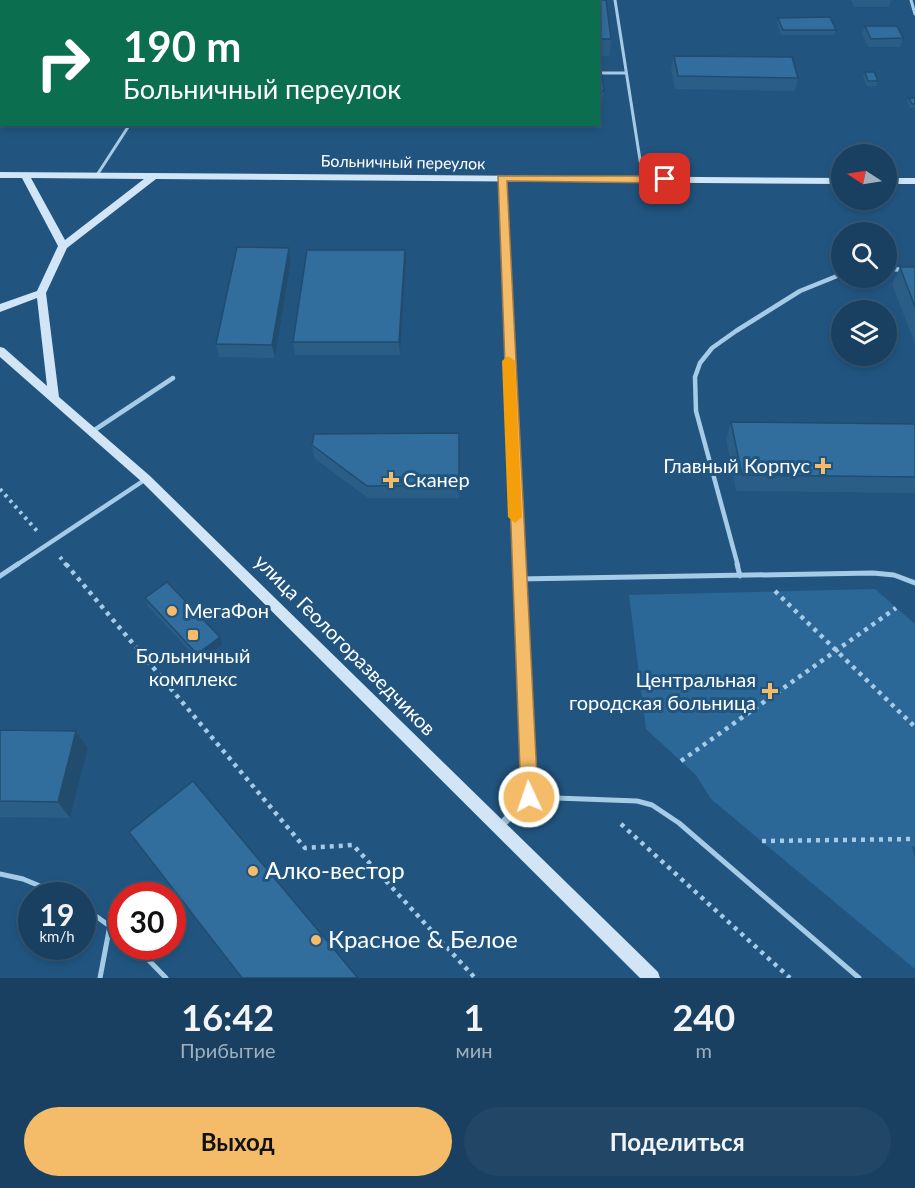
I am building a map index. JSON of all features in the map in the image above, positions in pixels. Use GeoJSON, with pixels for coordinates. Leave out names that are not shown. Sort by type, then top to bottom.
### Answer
{"type":"FeatureCollection","features":[{"type":"Feature","properties":{"kind":"street","name":"Больничный переулок"},"geometry":{"type":"LineString","coordinates":[[0,175],[831,181]]}},
{"type":"Feature","properties":{"kind":"street"},"geometry":{"type":"LineString","coordinates":[[25,175],[63,246]]}},
{"type":"Feature","properties":{"kind":"street"},"geometry":{"type":"LineString","coordinates":[[54,396],[41,293],[63,246],[155,175]]}},
{"type":"Feature","properties":{"kind":"street"},"geometry":{"type":"LineString","coordinates":[[500,827],[529,797],[502,178]]}},
{"type":"Feature","properties":{"kind":"street"},"geometry":{"type":"LineString","coordinates":[[897,181],[915,181]]}},
{"type":"Feature","properties":{"kind":"street"},"geometry":{"type":"LineString","coordinates":[[0,308],[41,293]]}},
{"type":"Feature","properties":{"kind":"street","name":"улица Геологоразведчиков"},"geometry":{"type":"LineString","coordinates":[[0,351],[146,479],[652,978]]}},
{"type":"Feature","properties":{"kind":"lane"},"geometry":{"type":"LineString","coordinates":[[615,0],[643,179]]}},
{"type":"Feature","properties":{"kind":"lane"},"geometry":{"type":"LineString","coordinates":[[911,0],[915,14]]}},
{"type":"Feature","properties":{"kind":"lane"},"geometry":{"type":"LineString","coordinates":[[600,73],[626,73]]}},
{"type":"Feature","properties":{"kind":"lane"},"geometry":{"type":"LineString","coordinates":[[97,175],[129,126]]}},
{"type":"Feature","properties":{"kind":"lane"},"geometry":{"type":"LineString","coordinates":[[897,269],[915,270]]}},
{"type":"Feature","properties":{"kind":"lane"},"geometry":{"type":"LineString","coordinates":[[740,576],[721,497],[702,435],[695,395],[697,371],[709,351],[723,340],[804,288],[831,278]]}},
{"type":"Feature","properties":{"kind":"lane"},"geometry":{"type":"LineString","coordinates":[[93,431],[173,378]]}},
{"type":"Feature","properties":{"kind":"lane"},"geometry":{"type":"LineString","coordinates":[[0,576],[146,479]]}},
{"type":"Feature","properties":{"kind":"lane"},"geometry":{"type":"LineString","coordinates":[[518,579],[873,573],[894,575],[915,584]]}},
{"type":"Feature","properties":{"kind":"lane"},"geometry":{"type":"LineString","coordinates":[[529,797],[620,800],[652,805],[680,823],[859,978]]}},
{"type":"Feature","properties":{"kind":"lane"},"geometry":{"type":"LineString","coordinates":[[0,874],[31,882]]}},
{"type":"Feature","properties":{"kind":"lane"},"geometry":{"type":"LineString","coordinates":[[100,978],[108,936]]}},
{"type":"Feature","properties":{"kind":"lane"},"geometry":{"type":"LineString","coordinates":[[150,960],[166,978]]}},
{"type":"Feature","properties":{"kind":"path"},"geometry":{"type":"LineString","coordinates":[[0,489],[305,848],[353,845],[475,978]]}},
{"type":"Feature","properties":{"kind":"path"},"geometry":{"type":"LineString","coordinates":[[774,591],[915,727]]}},
{"type":"Feature","properties":{"kind":"path"},"geometry":{"type":"LineString","coordinates":[[681,761],[896,608]]}},
{"type":"Feature","properties":{"kind":"path"},"geometry":{"type":"LineString","coordinates":[[621,824],[790,978]]}},
{"type":"Feature","properties":{"kind":"path"},"geometry":{"type":"LineString","coordinates":[[762,840],[915,839]]}},
{"type":"Feature","properties":{"kind":"shaded area"},"geometry":{"type":"Polygon","coordinates":[[[875,589],[915,624],[915,846],[912,847],[915,857],[915,969],[711,799],[696,775],[646,729],[629,595],[875,589]]]}},
{"type":"Feature","properties":{"kind":"building"},"geometry":{"type":"Polygon","coordinates":[[[600,0],[606,0],[611,39],[600,39],[600,0]]]}},
{"type":"Feature","properties":{"kind":"building"},"geometry":{"type":"Polygon","coordinates":[[[830,17],[836,30],[783,30],[778,18],[830,17]]]}},
{"type":"Feature","properties":{"kind":"building"},"geometry":{"type":"Polygon","coordinates":[[[865,26],[897,26],[903,38],[871,39],[865,26]]]}},
{"type":"Feature","properties":{"kind":"building"},"geometry":{"type":"Polygon","coordinates":[[[674,56],[792,57],[798,78],[678,76],[674,56]]]}},
{"type":"Feature","properties":{"kind":"building"},"geometry":{"type":"Polygon","coordinates":[[[865,72],[874,72],[878,81],[868,81],[865,72]]]}},
{"type":"Feature","properties":{"kind":"building"},"geometry":{"type":"Polygon","coordinates":[[[600,75],[602,75],[604,91],[600,91],[600,75]]]}},
{"type":"Feature","properties":{"kind":"building"},"geometry":{"type":"Polygon","coordinates":[[[909,98],[915,98],[915,104],[912,104],[909,98]]]}},
{"type":"Feature","properties":{"kind":"building"},"geometry":{"type":"Polygon","coordinates":[[[237,247],[289,248],[272,345],[216,344],[237,247]]]}},
{"type":"Feature","properties":{"kind":"building"},"geometry":{"type":"Polygon","coordinates":[[[307,250],[405,250],[399,342],[293,342],[307,250]]]}},
{"type":"Feature","properties":{"kind":"building"},"geometry":{"type":"Polygon","coordinates":[[[900,267],[915,267],[915,307],[900,267]]]}},
{"type":"Feature","properties":{"kind":"building","name":"Главный Корпус"},"geometry":{"type":"Polygon","coordinates":[[[731,422],[915,424],[915,477],[742,475],[731,422]]]}},
{"type":"Feature","properties":{"kind":"building"},"geometry":{"type":"Polygon","coordinates":[[[459,433],[459,485],[367,486],[312,445],[314,434],[459,433]]]}},
{"type":"Feature","properties":{"kind":"building"},"geometry":{"type":"Polygon","coordinates":[[[167,582],[220,637],[197,654],[145,598],[167,582]]]}},
{"type":"Feature","properties":{"kind":"building"},"geometry":{"type":"Polygon","coordinates":[[[0,730],[76,731],[58,802],[0,801],[0,730]]]}},
{"type":"Feature","properties":{"kind":"building"},"geometry":{"type":"Polygon","coordinates":[[[193,781],[358,978],[242,978],[186,906],[186,882],[168,882],[129,832],[193,781]]]}},
{"type":"Feature","properties":{"kind":"slow traffic"},"geometry":{"type":"LineString","coordinates":[[508,361],[515,517]]}},
{"type":"Feature","properties":{"kind":"place","name":"Главный Корпус"},"geometry":{"type":"Point","coordinates":[823,466]}},
{"type":"Feature","properties":{"kind":"place","name":"Сканер"},"geometry":{"type":"Point","coordinates":[391,480]}},
{"type":"Feature","properties":{"kind":"place","name":"МегаФон"},"geometry":{"type":"Point","coordinates":[172,611]}},
{"type":"Feature","properties":{"kind":"place","name":"Больничный комплекс"},"geometry":{"type":"Point","coordinates":[193,635]}},
{"type":"Feature","properties":{"kind":"place","name":"Центральная городская больница"},"geometry":{"type":"Point","coordinates":[770,691]}},
{"type":"Feature","properties":{"kind":"place","name":"Алко-вестор"},"geometry":{"type":"Point","coordinates":[253,871]}},
{"type":"Feature","properties":{"kind":"place","name":"Красное & Белое"},"geometry":{"type":"Point","coordinates":[316,940]}},
{"type":"Feature","properties":{"kind":"route"},"geometry":{"type":"LineString","coordinates":[[529,797],[509,384],[502,178],[665,179]]}}]}
